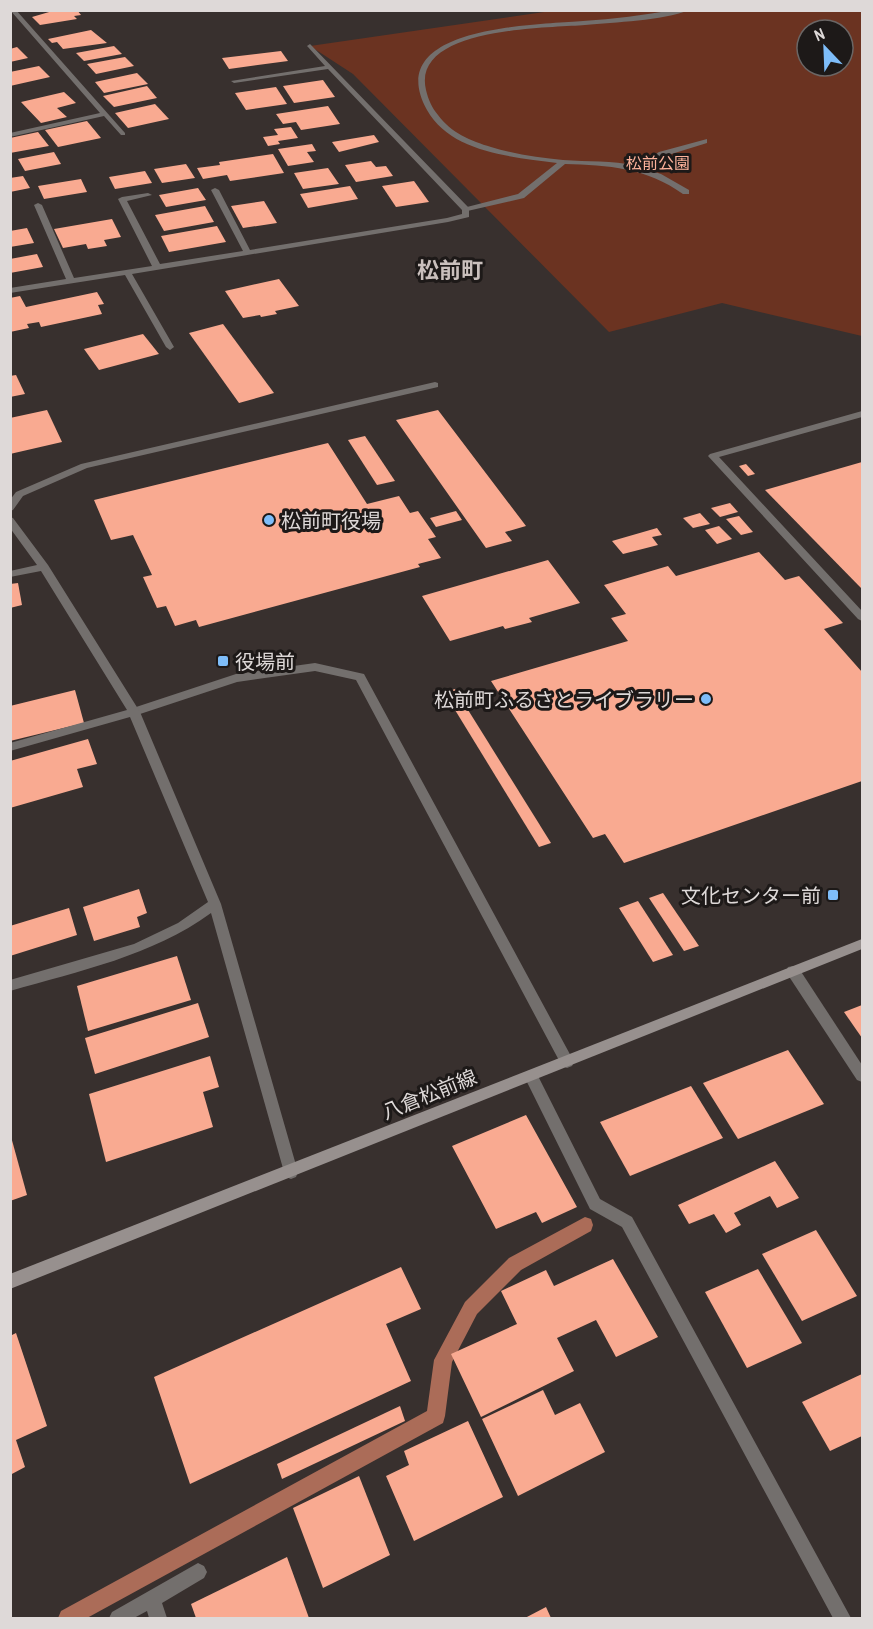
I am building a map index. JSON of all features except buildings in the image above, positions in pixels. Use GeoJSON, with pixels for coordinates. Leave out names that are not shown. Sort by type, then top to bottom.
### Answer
{"type":"FeatureCollection","features":[{"type":"Feature","properties":{"kind":"main road","name":"八倉松前線"},"geometry":{"type":"LineString","coordinates":[[10,1282],[862,944]]}},
{"type":"Feature","properties":{"kind":"street"},"geometry":{"type":"LineString","coordinates":[[12,10],[123,134]]}},
{"type":"Feature","properties":{"kind":"street"},"geometry":{"type":"LineString","coordinates":[[686,14],[677,11],[490,33],[450,45],[436,54],[425,65],[421,80],[424,97],[434,117],[447,129],[472,143],[508,154],[563,162],[602,162],[638,168],[675,184],[686,192]]}},
{"type":"Feature","properties":{"kind":"street"},"geometry":{"type":"LineString","coordinates":[[310,46],[466,210]]}},
{"type":"Feature","properties":{"kind":"street"},"geometry":{"type":"LineString","coordinates":[[234,81],[329,67]]}},
{"type":"Feature","properties":{"kind":"street"},"geometry":{"type":"LineString","coordinates":[[10,135],[105,114]]}},
{"type":"Feature","properties":{"kind":"street"},"geometry":{"type":"LineString","coordinates":[[638,168],[662,154],[704,141]]}},
{"type":"Feature","properties":{"kind":"street"},"geometry":{"type":"LineString","coordinates":[[466,210],[521,196],[563,162]]}},
{"type":"Feature","properties":{"kind":"street"},"geometry":{"type":"LineString","coordinates":[[215,190],[248,253]]}},
{"type":"Feature","properties":{"kind":"street"},"geometry":{"type":"LineString","coordinates":[[147,195],[122,199],[157,267]]}},
{"type":"Feature","properties":{"kind":"street"},"geometry":{"type":"LineString","coordinates":[[38,205],[71,281]]}},
{"type":"Feature","properties":{"kind":"street"},"geometry":{"type":"LineString","coordinates":[[10,291],[448,220],[466,215],[466,210]]}},
{"type":"Feature","properties":{"kind":"street"},"geometry":{"type":"LineString","coordinates":[[127,272],[170,347]]}},
{"type":"Feature","properties":{"kind":"street"},"geometry":{"type":"LineString","coordinates":[[10,508],[19,494],[84,466],[435,385]]}},
{"type":"Feature","properties":{"kind":"street"},"geometry":{"type":"LineString","coordinates":[[862,414],[713,456],[862,616]]}},
{"type":"Feature","properties":{"kind":"street"},"geometry":{"type":"LineString","coordinates":[[10,520],[44,567],[134,712],[215,904],[291,1172]]}},
{"type":"Feature","properties":{"kind":"street"},"geometry":{"type":"LineString","coordinates":[[10,574],[44,567]]}},
{"type":"Feature","properties":{"kind":"street"},"geometry":{"type":"LineString","coordinates":[[10,747],[134,712],[236,678],[315,668],[360,677],[567,1062]]}},
{"type":"Feature","properties":{"kind":"street"},"geometry":{"type":"LineString","coordinates":[[10,986],[137,948],[183,927],[215,904]]}},
{"type":"Feature","properties":{"kind":"street"},"geometry":{"type":"LineString","coordinates":[[793,972],[862,1076]]}},
{"type":"Feature","properties":{"kind":"street"},"geometry":{"type":"LineString","coordinates":[[531,1076],[595,1204],[627,1222],[842,1618]]}},
{"type":"Feature","properties":{"kind":"street"},"geometry":{"type":"LineString","coordinates":[[118,1618],[198,1572]]}},
{"type":"Feature","properties":{"kind":"street"},"geometry":{"type":"LineString","coordinates":[[152,1600],[158,1618]]}},
{"type":"Feature","properties":{"kind":"green space","name":"松前公園"},"geometry":{"type":"Polygon","coordinates":[[[558,10],[862,11],[862,336],[722,303],[609,332],[353,74],[310,46],[558,10]]]}},
{"type":"Feature","properties":{"kind":"waterway"},"geometry":{"type":"LineString","coordinates":[[68,1618],[436,1416],[443,1360],[471,1308],[515,1264],[585,1225]]}},
{"type":"Feature","properties":{"kind":"place","name":"松前町役場"},"geometry":{"type":"Point","coordinates":[269,520]}},
{"type":"Feature","properties":{"kind":"place","name":"役場前"},"geometry":{"type":"Point","coordinates":[223,661]}},
{"type":"Feature","properties":{"kind":"place","name":"松前町ふるさとライブラリー"},"geometry":{"type":"Point","coordinates":[706,699]}},
{"type":"Feature","properties":{"kind":"place","name":"文化センター前"},"geometry":{"type":"Point","coordinates":[833,895]}},
{"type":"Feature","properties":{"kind":"district","name":"松前町"},"geometry":{"type":"Point","coordinates":[450,270]}}]}
